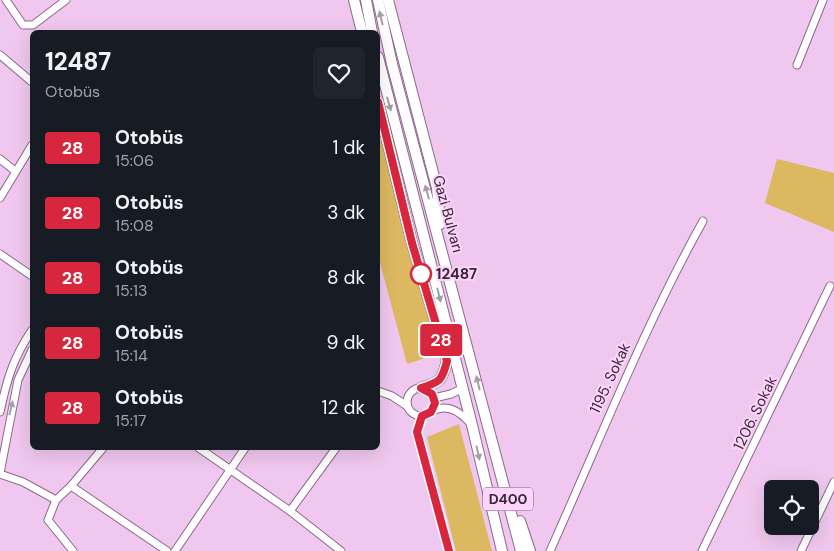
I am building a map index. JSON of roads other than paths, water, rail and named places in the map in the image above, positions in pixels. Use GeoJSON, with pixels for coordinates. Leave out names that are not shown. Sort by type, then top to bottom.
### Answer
{"type":"FeatureCollection","features":[{"type":"Feature","properties":{"kind":"highway"},"geometry":{"type":"LineString","coordinates":[[354,0],[362,30]]}},
{"type":"Feature","properties":{"kind":"highway"},"geometry":{"type":"LineString","coordinates":[[366,0],[372,30]]}},
{"type":"Feature","properties":{"kind":"highway","name":"Gazi Bulvarı"},"geometry":{"type":"LineString","coordinates":[[378,0],[395,73],[521,551]]}},
{"type":"Feature","properties":{"kind":"highway"},"geometry":{"type":"LineString","coordinates":[[388,0],[437,188],[442,248]]}},
{"type":"Feature","properties":{"kind":"highway","name":"Gazi Bulvarı"},"geometry":{"type":"LineString","coordinates":[[380,64],[463,388],[492,518],[502,551]]}},
{"type":"Feature","properties":{"kind":"highway"},"geometry":{"type":"LineString","coordinates":[[380,126],[447,361],[444,376],[437,383],[417,389]]}},
{"type":"Feature","properties":{"kind":"highway"},"geometry":{"type":"LineString","coordinates":[[494,447],[530,551]]}},
{"type":"Feature","properties":{"kind":"highway"},"geometry":{"type":"LineString","coordinates":[[492,518],[497,551]]}},
{"type":"Feature","properties":{"kind":"street"},"geometry":{"type":"LineString","coordinates":[[6,0],[24,25],[33,24],[66,0]]}},
{"type":"Feature","properties":{"kind":"street"},"geometry":{"type":"LineString","coordinates":[[797,65],[823,0]]}},
{"type":"Feature","properties":{"kind":"street"},"geometry":{"type":"LineString","coordinates":[[0,56],[30,80]]}},
{"type":"Feature","properties":{"kind":"street"},"geometry":{"type":"LineString","coordinates":[[0,198],[30,148]]}},
{"type":"Feature","properties":{"kind":"street"},"geometry":{"type":"LineString","coordinates":[[0,159],[15,171]]}},
{"type":"Feature","properties":{"kind":"street","name":"1195. Sokak"},"geometry":{"type":"LineString","coordinates":[[550,551],[610,410],[683,258],[703,221]]}},
{"type":"Feature","properties":{"kind":"street"},"geometry":{"type":"LineString","coordinates":[[0,254],[30,275]]}},
{"type":"Feature","properties":{"kind":"street","name":"1206. Sokak"},"geometry":{"type":"LineString","coordinates":[[702,551],[830,286]]}},
{"type":"Feature","properties":{"kind":"street"},"geometry":{"type":"LineString","coordinates":[[0,412],[7,378],[17,352],[30,333]]}},
{"type":"Feature","properties":{"kind":"street"},"geometry":{"type":"LineString","coordinates":[[30,354],[18,380],[0,474],[23,482],[56,500]]}},
{"type":"Feature","properties":{"kind":"street"},"geometry":{"type":"LineString","coordinates":[[434,398],[451,394],[463,388]]}},
{"type":"Feature","properties":{"kind":"street"},"geometry":{"type":"LineString","coordinates":[[407,406],[407,397],[417,389]]}},
{"type":"Feature","properties":{"kind":"street"},"geometry":{"type":"LineString","coordinates":[[392,396],[401,396],[417,389],[430,391],[434,398],[431,412]]}},
{"type":"Feature","properties":{"kind":"street"},"geometry":{"type":"LineString","coordinates":[[380,392],[392,396],[407,406],[412,414],[422,416],[439,408],[452,408],[461,413],[472,425]]}},
{"type":"Feature","properties":{"kind":"street"},"geometry":{"type":"LineString","coordinates":[[422,416],[417,432],[449,551]]}},
{"type":"Feature","properties":{"kind":"street"},"geometry":{"type":"LineString","coordinates":[[74,551],[48,520],[56,500],[71,486],[100,450]]}},
{"type":"Feature","properties":{"kind":"street"},"geometry":{"type":"LineString","coordinates":[[202,450],[290,511],[341,551]]}},
{"type":"Feature","properties":{"kind":"street"},"geometry":{"type":"LineString","coordinates":[[175,551],[243,450]]}},
{"type":"Feature","properties":{"kind":"street"},"geometry":{"type":"LineString","coordinates":[[290,511],[335,450]]}},
{"type":"Feature","properties":{"kind":"street"},"geometry":{"type":"LineString","coordinates":[[801,551],[834,482]]}},
{"type":"Feature","properties":{"kind":"street"},"geometry":{"type":"LineString","coordinates":[[71,486],[167,551]]}},
{"type":"Feature","properties":{"kind":"place","name":"12487"},"geometry":{"type":"Point","coordinates":[421,274]}}]}
